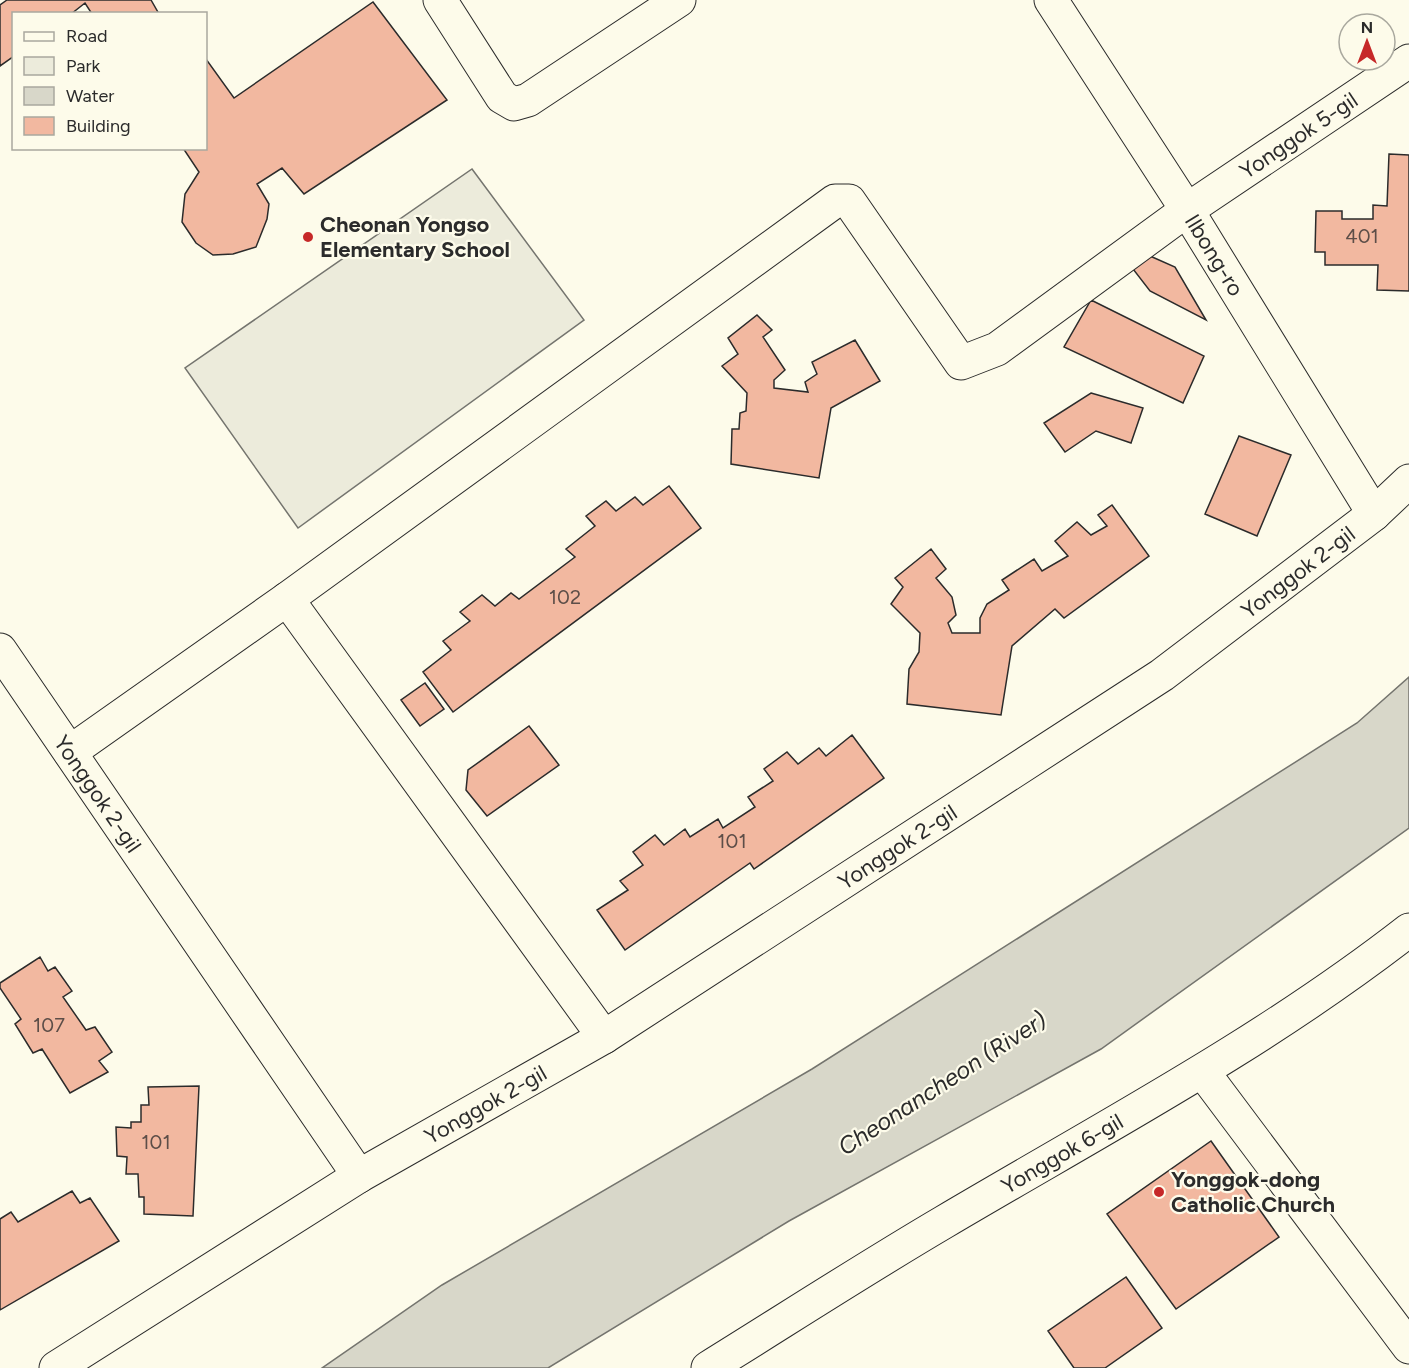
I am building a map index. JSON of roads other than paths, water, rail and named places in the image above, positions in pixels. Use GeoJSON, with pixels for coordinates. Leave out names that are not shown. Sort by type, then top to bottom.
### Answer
{"type":"FeatureCollection","features":[{"type":"Feature","properties":{"kind":"street"},"geometry":{"type":"LineString","coordinates":[[440,0],[502,97],[514,104],[528,100],[679,0]]}},
{"type":"Feature","properties":{"kind":"street","name":"Ilbong-ro"},"geometry":{"type":"LineString","coordinates":[[1051,0],[1187,210],[1374,514]]}},
{"type":"Feature","properties":{"kind":"street","name":"Yonggok 5-gil"},"geometry":{"type":"LineString","coordinates":[[287,599],[835,201],[849,201],[961,363],[998,348],[1187,210],[1409,61]]}},
{"type":"Feature","properties":{"kind":"street","name":"Yonggok 2-gil"},"geometry":{"type":"LineString","coordinates":[[56,1368],[359,1176],[604,1038],[1162,675],[1374,514],[1409,481]]}},
{"type":"Feature","properties":{"kind":"street"},"geometry":{"type":"LineString","coordinates":[[70,752],[287,599],[604,1038]]}},
{"type":"Feature","properties":{"kind":"street","name":"Yonggok 2-gil"},"geometry":{"type":"LineString","coordinates":[[0,650],[359,1176]]}},
{"type":"Feature","properties":{"kind":"street","name":"Yonggok 6-gil"},"geometry":{"type":"LineString","coordinates":[[708,1368],[942,1223],[1203,1072],[1361,968],[1409,930]]}},
{"type":"Feature","properties":{"kind":"street"},"geometry":{"type":"LineString","coordinates":[[1203,1072],[1409,1347]]}},
{"type":"Feature","properties":{"kind":"water","name":"Cheonancheon (River)"},"geometry":{"type":"Polygon","coordinates":[[[1409,677],[1409,828],[1101,1049],[789,1221],[548,1368],[322,1368],[442,1285],[812,1069],[1357,723],[1409,677]]]}},
{"type":"Feature","properties":{"kind":"place","name":"Cheonan Yongso Elementary School"},"geometry":{"type":"Point","coordinates":[308,237]}},
{"type":"Feature","properties":{"kind":"place","name":"Yonggok-dong Catholic Church"},"geometry":{"type":"Point","coordinates":[1159,1192]}}]}
